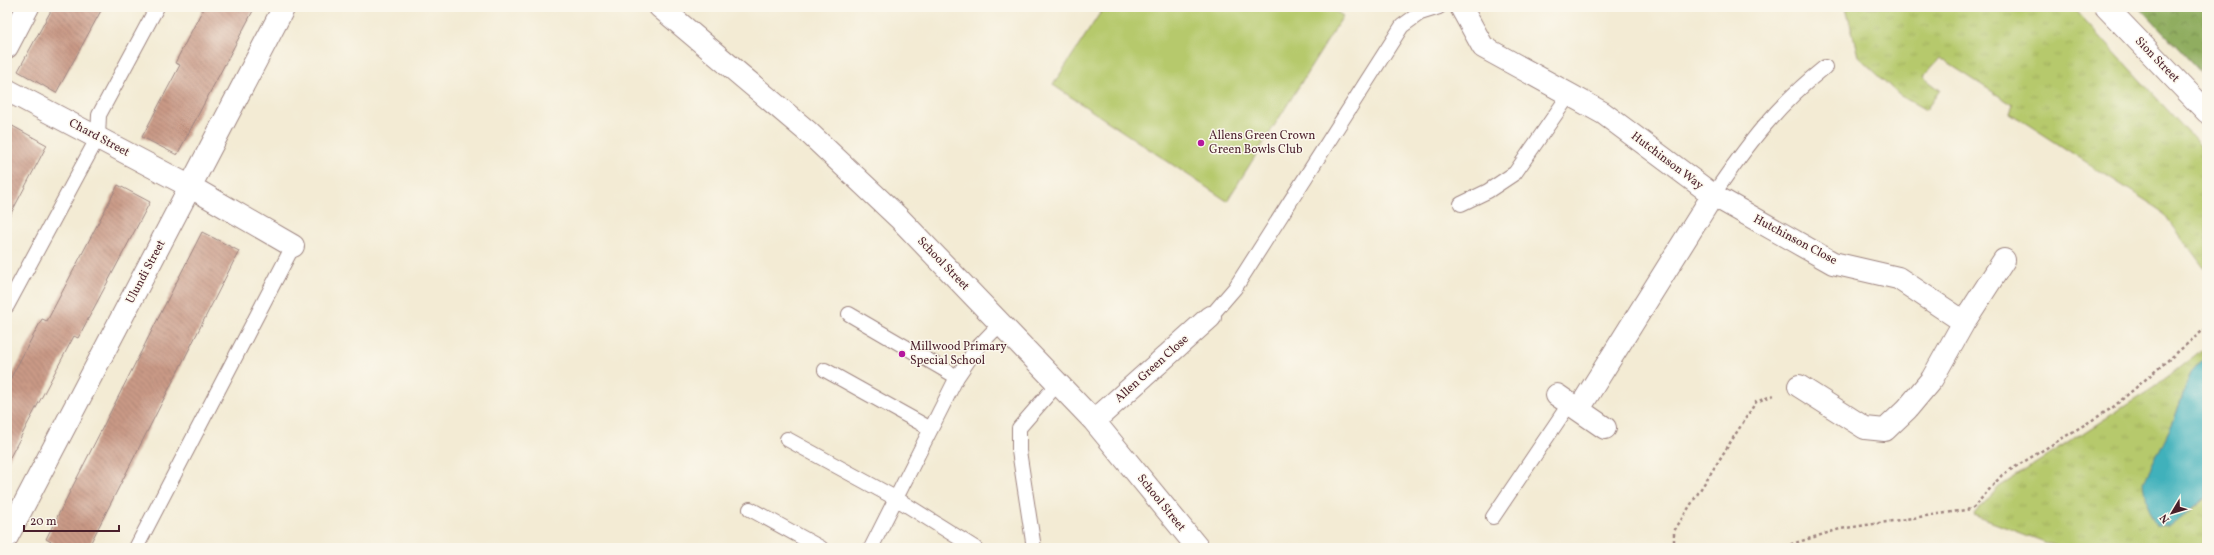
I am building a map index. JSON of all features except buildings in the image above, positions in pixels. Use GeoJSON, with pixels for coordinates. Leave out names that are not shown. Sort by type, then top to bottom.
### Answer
{"type":"FeatureCollection","features":[{"type":"Feature","properties":{"kind":"street"},"geometry":{"type":"LineString","coordinates":[[7,47],[28,7]]}},
{"type":"Feature","properties":{"kind":"street","name":"Ulundi Street"},"geometry":{"type":"LineString","coordinates":[[7,537],[284,7]]}},
{"type":"Feature","properties":{"kind":"street","name":"School Street"},"geometry":{"type":"LineString","coordinates":[[660,7],[813,138],[900,218],[1094,421],[1198,548]]}},
{"type":"Feature","properties":{"kind":"street","name":"Hutchinson Way"},"geometry":{"type":"LineString","coordinates":[[1461,7],[1483,47],[1603,113],[1713,195],[1569,402]]}},
{"type":"Feature","properties":{"kind":"street","name":"Sion Street"},"geometry":{"type":"LineString","coordinates":[[2106,7],[2207,112]]}},
{"type":"Feature","properties":{"kind":"street","name":"Chard Street"},"geometry":{"type":"LineString","coordinates":[[7,90],[191,187],[293,246]]}},
{"type":"Feature","properties":{"kind":"street","name":"Hutchinson Close"},"geometry":{"type":"LineString","coordinates":[[1713,195],[1833,263],[1898,278],[1964,322]]}},
{"type":"Feature","properties":{"kind":"street"},"geometry":{"type":"LineString","coordinates":[[1799,386],[1864,428],[1885,430],[1907,409],[1932,379],[1964,322],[2004,260]]}},
{"type":"Feature","properties":{"kind":"street","name":"Allen Green Close"},"geometry":{"type":"LineString","coordinates":[[1094,421],[1210,317]]}},
{"type":"Feature","properties":{"kind":"street"},"geometry":{"type":"LineString","coordinates":[[1569,402],[1605,428]]}},
{"type":"Feature","properties":{"kind":"street"},"geometry":{"type":"LineString","coordinates":[[7,542],[19,548]]}},
{"type":"Feature","properties":{"kind":"lane"},"geometry":{"type":"LineString","coordinates":[[7,306],[98,137],[99,115],[157,7]]}},
{"type":"Feature","properties":{"kind":"lane"},"geometry":{"type":"LineString","coordinates":[[1210,317],[1235,288],[1402,26],[1420,13],[1439,7]]}},
{"type":"Feature","properties":{"kind":"lane"},"geometry":{"type":"LineString","coordinates":[[1713,195],[1752,139],[1798,88],[1825,67]]}},
{"type":"Feature","properties":{"kind":"lane"},"geometry":{"type":"LineString","coordinates":[[1461,204],[1488,191],[1515,173],[1569,95]]}},
{"type":"Feature","properties":{"kind":"lane"},"geometry":{"type":"LineString","coordinates":[[136,548],[293,246]]}},
{"type":"Feature","properties":{"kind":"lane"},"geometry":{"type":"LineString","coordinates":[[849,314],[957,377]]}},
{"type":"Feature","properties":{"kind":"lane"},"geometry":{"type":"LineString","coordinates":[[871,548],[897,499],[957,377],[976,349],[1000,324]]}},
{"type":"Feature","properties":{"kind":"lane"},"geometry":{"type":"LineString","coordinates":[[825,370],[931,429]]}},
{"type":"Feature","properties":{"kind":"lane"},"geometry":{"type":"LineString","coordinates":[[1034,548],[1019,451],[1019,428],[1058,383]]}},
{"type":"Feature","properties":{"kind":"lane"},"geometry":{"type":"LineString","coordinates":[[1493,516],[1569,402]]}},
{"type":"Feature","properties":{"kind":"lane"},"geometry":{"type":"LineString","coordinates":[[787,439],[897,499],[975,548]]}},
{"type":"Feature","properties":{"kind":"lane"},"geometry":{"type":"LineString","coordinates":[[750,509],[821,548]]}},
{"type":"Feature","properties":{"kind":"path"},"geometry":{"type":"LineString","coordinates":[[1779,548],[1840,529],[1972,509],[2002,475],[2112,408],[2207,327]]}},
{"type":"Feature","properties":{"kind":"path"},"geometry":{"type":"LineString","coordinates":[[1674,548],[1674,531],[1756,402],[1799,386]]}},
{"type":"Feature","properties":{"kind":"green space","name":"Allens Green Crown Green Bowls Club"},"geometry":{"type":"Polygon","coordinates":[[[1104,7],[1329,7],[1343,16],[1227,201],[1053,85],[1104,7]]]}},
{"type":"Feature","properties":{"kind":"green space"},"geometry":{"type":"Polygon","coordinates":[[[1846,7],[2073,7],[2207,153],[2207,272],[2162,211],[2010,113],[2013,105],[1940,58],[1923,77],[1940,90],[1926,110],[1899,95],[1858,56],[1846,7]]]}},
{"type":"Feature","properties":{"kind":"green space"},"geometry":{"type":"Polygon","coordinates":[[[2140,7],[2207,7],[2207,79],[2140,7]]]}},
{"type":"Feature","properties":{"kind":"green space"},"geometry":{"type":"Polygon","coordinates":[[[2207,346],[2207,355],[2191,372],[2174,420],[2161,448],[2184,515],[2207,496],[2207,548],[2061,548],[1973,515],[1999,487],[2153,388],[2207,346]]]}},
{"type":"Feature","properties":{"kind":"water"},"geometry":{"type":"Polygon","coordinates":[[[2207,355],[2207,496],[2169,526],[2156,525],[2148,509],[2144,482],[2174,420],[2191,372],[2207,355]]]}},
{"type":"Feature","properties":{"kind":"place","name":"Allens Green Crown Green Bowls Club"},"geometry":{"type":"Point","coordinates":[1201,143]}},
{"type":"Feature","properties":{"kind":"place","name":"Millwood Primary Special School"},"geometry":{"type":"Point","coordinates":[902,354]}}]}
